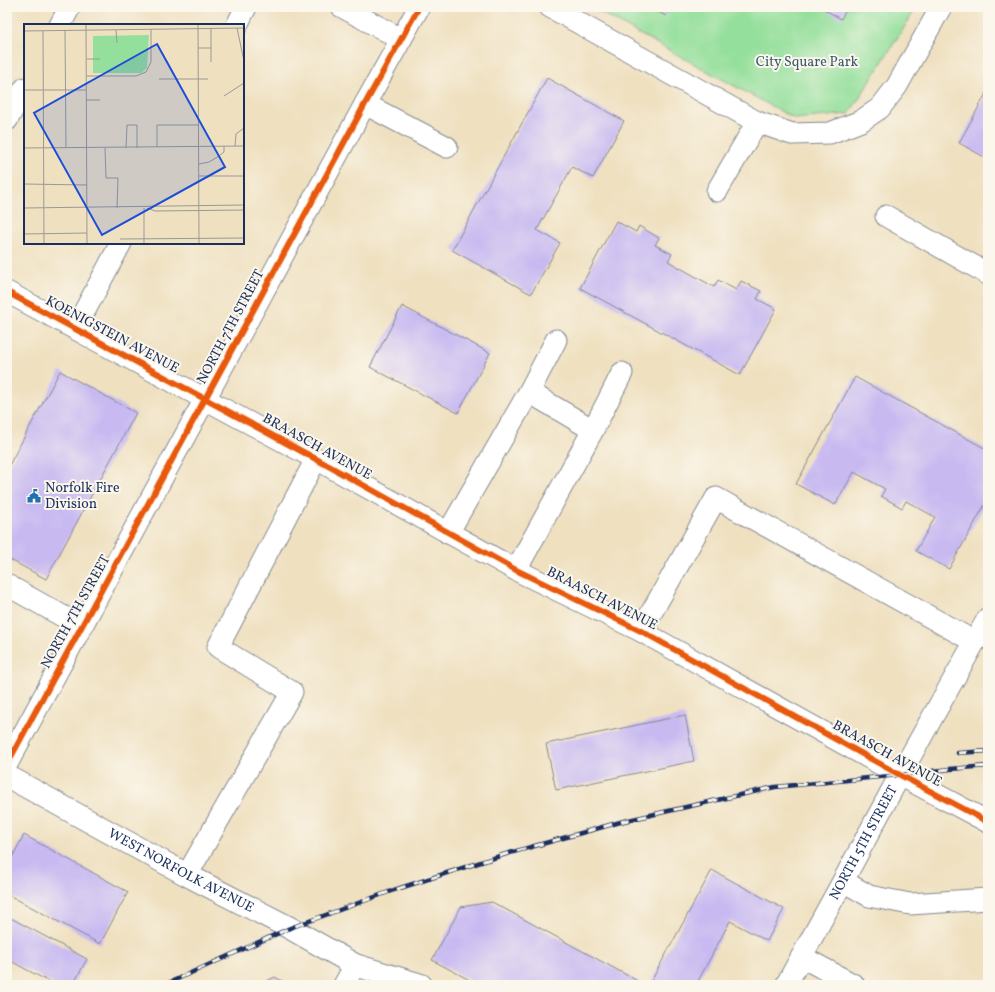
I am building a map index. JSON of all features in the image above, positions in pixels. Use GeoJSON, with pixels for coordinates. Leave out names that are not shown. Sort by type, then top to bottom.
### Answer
{"type":"FeatureCollection","features":[{"type":"Feature","properties":{"kind":"main road","name":"WEST NORFOLK AVENUE"},"geometry":{"type":"LineString","coordinates":[[7,776],[187,875],[290,928],[355,965],[421,985]]}},
{"type":"Feature","properties":{"kind":"main road","name":"WEST NORFOLK AVENUE"},"geometry":{"type":"LineString","coordinates":[[355,965],[375,985]]}},
{"type":"Feature","properties":{"kind":"street"},"geometry":{"type":"LineString","coordinates":[[61,24],[70,7]]}},
{"type":"Feature","properties":{"kind":"street"},"geometry":{"type":"LineString","coordinates":[[238,24],[246,7]]}},
{"type":"Feature","properties":{"kind":"street"},"geometry":{"type":"LineString","coordinates":[[342,7],[401,39]]}},
{"type":"Feature","properties":{"kind":"street","name":"NORTH 7TH STREET"},"geometry":{"type":"LineString","coordinates":[[7,764],[419,7]]}},
{"type":"Feature","properties":{"kind":"street"},"geometry":{"type":"LineString","coordinates":[[550,7],[757,122],[792,134],[830,133],[861,121],[880,108],[897,86],[941,7]]}},
{"type":"Feature","properties":{"kind":"street"},"geometry":{"type":"LineString","coordinates":[[7,120],[24,90]]}},
{"type":"Feature","properties":{"kind":"street"},"geometry":{"type":"LineString","coordinates":[[365,104],[447,147]]}},
{"type":"Feature","properties":{"kind":"street"},"geometry":{"type":"LineString","coordinates":[[717,191],[757,122]]}},
{"type":"Feature","properties":{"kind":"street"},"geometry":{"type":"LineString","coordinates":[[886,216],[988,274]]}},
{"type":"Feature","properties":{"kind":"street"},"geometry":{"type":"LineString","coordinates":[[75,329],[120,244]]}},
{"type":"Feature","properties":{"kind":"street","name":"KOENIGSTEIN AVENUE"},"geometry":{"type":"LineString","coordinates":[[7,292],[205,400]]}},
{"type":"Feature","properties":{"kind":"street"},"geometry":{"type":"LineString","coordinates":[[448,533],[529,392],[556,340]]}},
{"type":"Feature","properties":{"kind":"street"},"geometry":{"type":"LineString","coordinates":[[516,570],[593,430],[622,373]]}},
{"type":"Feature","properties":{"kind":"street"},"geometry":{"type":"LineString","coordinates":[[529,392],[593,430]]}},
{"type":"Feature","properties":{"kind":"street","name":"BRAASCH AVENUE"},"geometry":{"type":"LineString","coordinates":[[205,400],[316,459],[516,570],[641,631],[900,775],[988,822]]}},
{"type":"Feature","properties":{"kind":"street"},"geometry":{"type":"LineString","coordinates":[[187,875],[292,692],[218,647],[316,459]]}},
{"type":"Feature","properties":{"kind":"street"},"geometry":{"type":"LineString","coordinates":[[641,631],[716,498],[975,642]]}},
{"type":"Feature","properties":{"kind":"street"},"geometry":{"type":"LineString","coordinates":[[7,585],[82,627]]}},
{"type":"Feature","properties":{"kind":"street","name":"NORTH 5TH STREET"},"geometry":{"type":"LineString","coordinates":[[786,985],[900,775],[988,618]]}},
{"type":"Feature","properties":{"kind":"street"},"geometry":{"type":"LineString","coordinates":[[843,881],[869,896],[910,904],[988,899]]}},
{"type":"Feature","properties":{"kind":"street"},"geometry":{"type":"LineString","coordinates":[[802,957],[854,985]]}},
{"type":"Feature","properties":{"kind":"street"},"geometry":{"type":"LineString","coordinates":[[344,985],[355,965]]}},
{"type":"Feature","properties":{"kind":"green space","name":"City Square Park"},"geometry":{"type":"Polygon","coordinates":[[[590,7],[917,7],[849,114],[795,119],[590,7]]]}},
{"type":"Feature","properties":{"kind":"building"},"geometry":{"type":"Polygon","coordinates":[[[650,7],[671,7],[666,16],[650,7]]]}},
{"type":"Feature","properties":{"kind":"building"},"geometry":{"type":"Polygon","coordinates":[[[820,7],[848,7],[841,19],[820,7]]]}},
{"type":"Feature","properties":{"kind":"building"},"geometry":{"type":"Polygon","coordinates":[[[547,78],[624,121],[593,178],[572,167],[537,230],[560,243],[531,294],[452,250],[547,78]]]}},
{"type":"Feature","properties":{"kind":"building"},"geometry":{"type":"Polygon","coordinates":[[[988,90],[988,159],[959,143],[988,90]]]}},
{"type":"Feature","properties":{"kind":"building"},"geometry":{"type":"Polygon","coordinates":[[[616,221],[636,232],[639,226],[659,238],[655,245],[672,254],[668,261],[714,287],[718,280],[736,290],[741,281],[761,291],[757,299],[776,309],[740,375],[580,288],[616,221]]]}},
{"type":"Feature","properties":{"kind":"building"},"geometry":{"type":"Polygon","coordinates":[[[402,306],[490,353],[458,413],[370,367],[402,306]]]}},
{"type":"Feature","properties":{"kind":"building"},"geometry":{"type":"Polygon","coordinates":[[[60,371],[136,413],[46,579],[7,558],[7,469],[60,371]]]}},
{"type":"Feature","properties":{"kind":"building"},"geometry":{"type":"Polygon","coordinates":[[[855,377],[988,450],[988,499],[949,569],[916,551],[935,517],[906,501],[902,508],[881,496],[885,489],[854,472],[835,505],[796,484],[855,377]]]}},
{"type":"Feature","properties":{"kind":"building"},"geometry":{"type":"Polygon","coordinates":[[[685,715],[694,761],[556,790],[546,744],[685,715]]]}},
{"type":"Feature","properties":{"kind":"building"},"geometry":{"type":"Polygon","coordinates":[[[24,835],[128,892],[100,944],[7,894],[7,867],[24,835]]]}},
{"type":"Feature","properties":{"kind":"building"},"geometry":{"type":"Polygon","coordinates":[[[712,870],[784,909],[767,941],[730,921],[696,985],[649,985],[712,870]]]}},
{"type":"Feature","properties":{"kind":"building"},"geometry":{"type":"Polygon","coordinates":[[[492,902],[645,985],[479,985],[432,960],[461,907],[492,902]]]}},
{"type":"Feature","properties":{"kind":"building"},"geometry":{"type":"Polygon","coordinates":[[[7,916],[87,959],[73,985],[55,985],[7,959],[7,916]]]}},
{"type":"Feature","properties":{"kind":"building"},"geometry":{"type":"Polygon","coordinates":[[[275,977],[289,985],[258,985],[275,977]]]}},
{"type":"Feature","properties":{"kind":"railway"},"geometry":{"type":"LineString","coordinates":[[958,753],[988,751]]}},
{"type":"Feature","properties":{"kind":"railway"},"geometry":{"type":"LineString","coordinates":[[164,985],[290,928],[394,890],[506,854],[624,821],[775,787],[988,766]]}},
{"type":"Feature","properties":{"kind":"cycle path"},"geometry":{"type":"LineString","coordinates":[[7,764],[419,7]]}},
{"type":"Feature","properties":{"kind":"cycle path"},"geometry":{"type":"LineString","coordinates":[[7,292],[316,459],[516,570],[641,631],[900,775],[988,822]]}},
{"type":"Feature","properties":{"kind":"place","name":"Norfolk Fire Division"},"geometry":{"type":"Point","coordinates":[34,496]}}]}
